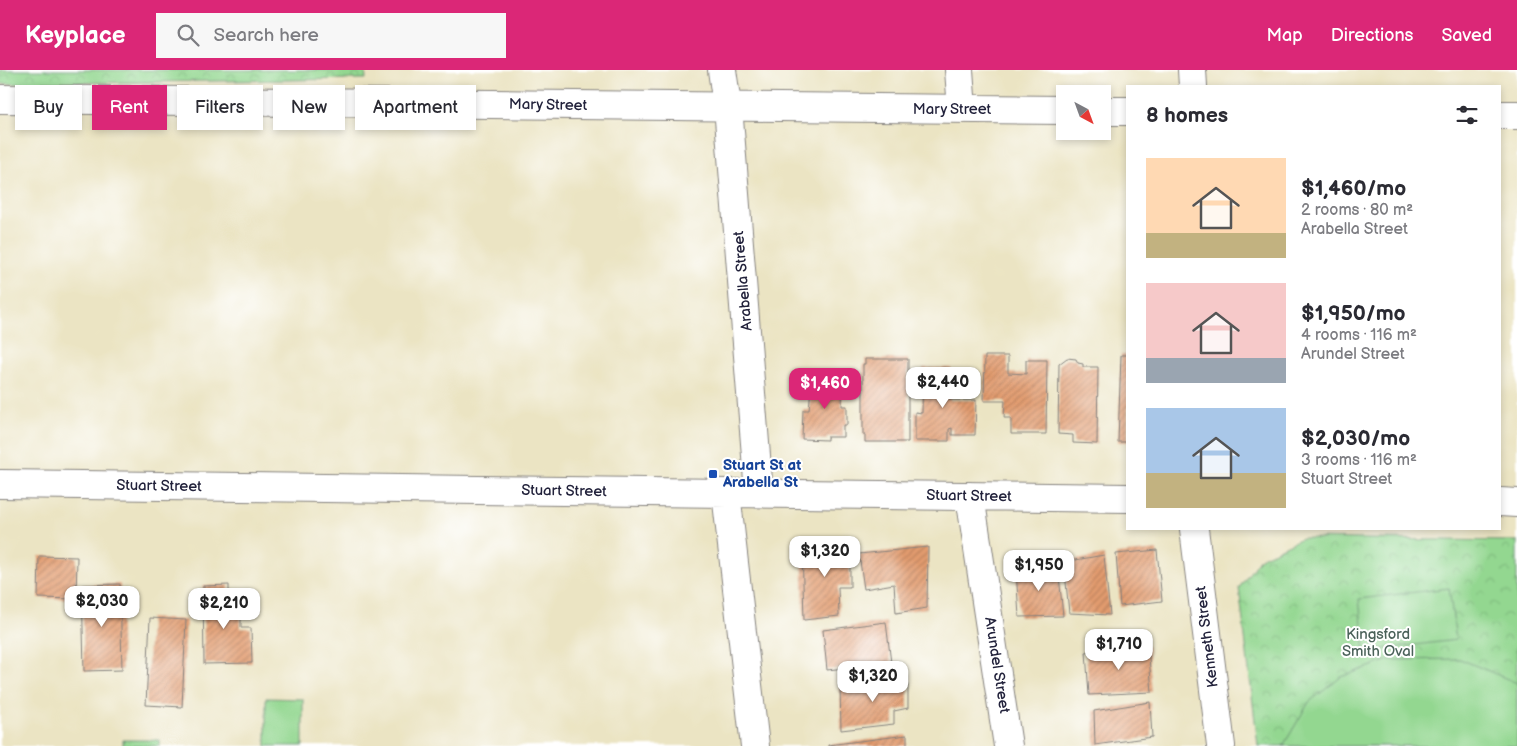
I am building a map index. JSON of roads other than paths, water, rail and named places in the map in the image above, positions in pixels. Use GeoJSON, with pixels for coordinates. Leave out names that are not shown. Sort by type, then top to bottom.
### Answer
{"type":"FeatureCollection","features":[{"type":"Feature","properties":{"kind":"street","name":"Arabella Street"},"geometry":{"type":"LineString","coordinates":[[722,70],[728,108],[758,493]]}},
{"type":"Feature","properties":{"kind":"street"},"geometry":{"type":"LineString","coordinates":[[959,70],[962,109]]}},
{"type":"Feature","properties":{"kind":"street"},"geometry":{"type":"LineString","coordinates":[[1192,70],[1193,85]]}},
{"type":"Feature","properties":{"kind":"street","name":"Mary Street"},"geometry":{"type":"LineString","coordinates":[[0,99],[1056,110]]}},
{"type":"Feature","properties":{"kind":"street"},"geometry":{"type":"LineString","coordinates":[[1111,110],[1126,111]]}},
{"type":"Feature","properties":{"kind":"street"},"geometry":{"type":"LineString","coordinates":[[1501,115],[1517,116]]}},
{"type":"Feature","properties":{"kind":"street","name":"Stuart Street"},"geometry":{"type":"LineString","coordinates":[[0,484],[1126,498]]}},
{"type":"Feature","properties":{"kind":"street"},"geometry":{"type":"LineString","coordinates":[[726,492],[755,746]]}},
{"type":"Feature","properties":{"kind":"street","name":"Arundel Street"},"geometry":{"type":"LineString","coordinates":[[970,496],[1008,746]]}},
{"type":"Feature","properties":{"kind":"street"},"geometry":{"type":"LineString","coordinates":[[1501,502],[1517,502]]}},
{"type":"Feature","properties":{"kind":"street","name":"Kenneth Street"},"geometry":{"type":"LineString","coordinates":[[1194,530],[1220,746]]}},
{"type":"Feature","properties":{"kind":"place","name":"Stuart St at Arabella St"},"geometry":{"type":"Point","coordinates":[713,474]}},
{"type":"Feature","properties":{"kind":"park label","name":"Kingsford Smith Oval"},"geometry":{"type":"Point","coordinates":[1378,642]}}]}
